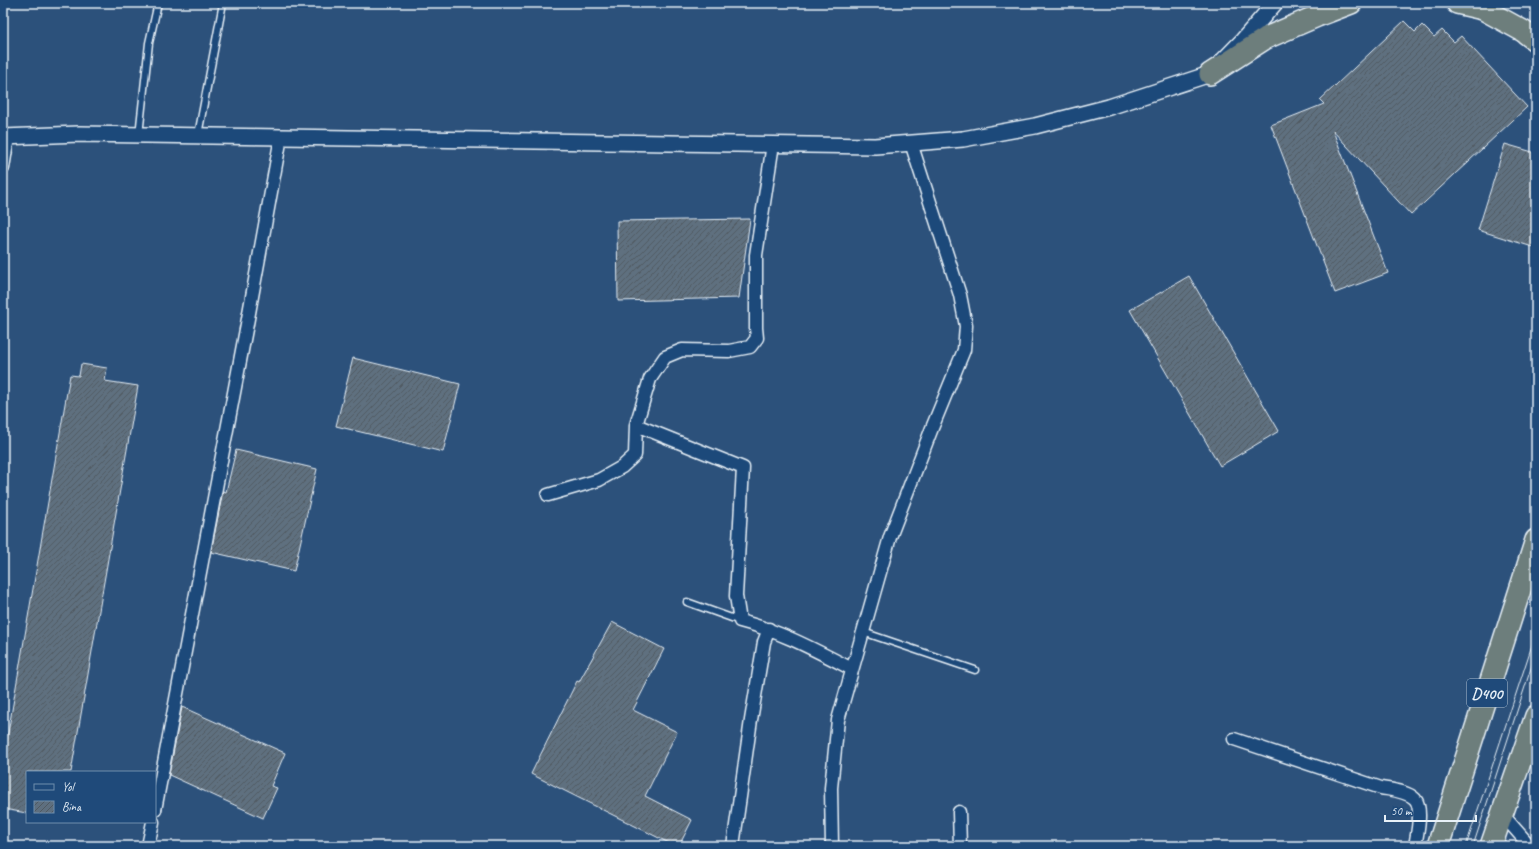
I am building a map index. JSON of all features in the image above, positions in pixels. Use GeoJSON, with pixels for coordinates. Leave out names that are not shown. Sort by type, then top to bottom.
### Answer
{"type":"FeatureCollection","features":[{"type":"Feature","properties":{"kind":"highway"},"geometry":{"type":"LineString","coordinates":[[1210,74],[1266,38],[1316,16],[1351,3]]}},
{"type":"Feature","properties":{"kind":"highway"},"geometry":{"type":"LineString","coordinates":[[1456,3],[1483,9],[1523,31],[1536,41]]}},
{"type":"Feature","properties":{"kind":"highway","name":"D400"},"geometry":{"type":"LineString","coordinates":[[1438,846],[1536,540]]}},
{"type":"Feature","properties":{"kind":"highway"},"geometry":{"type":"LineString","coordinates":[[1492,846],[1536,716]]}},
{"type":"Feature","properties":{"kind":"street"},"geometry":{"type":"LineString","coordinates":[[1243,40],[1266,3]]}},
{"type":"Feature","properties":{"kind":"street"},"geometry":{"type":"LineString","coordinates":[[3,168],[5,137],[79,134],[875,146],[963,139],[1036,126],[1109,106],[1210,74],[1243,40],[1275,3]]}},
{"type":"Feature","properties":{"kind":"street"},"geometry":{"type":"LineString","coordinates":[[156,805],[281,137]]}},
{"type":"Feature","properties":{"kind":"street"},"geometry":{"type":"LineString","coordinates":[[832,846],[830,788],[838,720],[890,537],[964,350],[966,326],[960,295],[911,143]]}},
{"type":"Feature","properties":{"kind":"street"},"geometry":{"type":"LineString","coordinates":[[548,495],[599,480],[622,467],[635,455],[636,425],[650,379],[665,357],[682,350],[729,351],[750,347],[757,338],[756,255],[773,144]]}},
{"type":"Feature","properties":{"kind":"street"},"geometry":{"type":"LineString","coordinates":[[636,425],[743,468],[736,596],[740,620],[769,629],[801,643],[852,669]]}},
{"type":"Feature","properties":{"kind":"street"},"geometry":{"type":"LineString","coordinates":[[733,846],[751,720],[764,642],[769,629]]}},
{"type":"Feature","properties":{"kind":"street"},"geometry":{"type":"LineString","coordinates":[[1234,739],[1412,797],[1418,804],[1419,827],[1415,846]]}},
{"type":"Feature","properties":{"kind":"street"},"geometry":{"type":"LineString","coordinates":[[959,812],[960,846]]}},
{"type":"Feature","properties":{"kind":"street"},"geometry":{"type":"LineString","coordinates":[[1502,814],[1530,846]]}},
{"type":"Feature","properties":{"kind":"street"},"geometry":{"type":"LineString","coordinates":[[148,846],[153,823]]}},
{"type":"Feature","properties":{"kind":"lane"},"geometry":{"type":"LineString","coordinates":[[139,135],[150,43],[158,3]]}},
{"type":"Feature","properties":{"kind":"lane"},"geometry":{"type":"LineString","coordinates":[[198,136],[223,3]]}},
{"type":"Feature","properties":{"kind":"lane"},"geometry":{"type":"LineString","coordinates":[[687,602],[740,620]]}},
{"type":"Feature","properties":{"kind":"lane"},"geometry":{"type":"LineString","coordinates":[[863,632],[975,670]]}},
{"type":"Feature","properties":{"kind":"building"},"geometry":{"type":"Polygon","coordinates":[[[1404,21],[1415,32],[1422,25],[1434,37],[1442,30],[1454,42],[1461,36],[1527,107],[1411,215],[1333,131],[1388,273],[1335,293],[1271,125],[1324,104],[1320,100],[1404,21]]]}},
{"type":"Feature","properties":{"kind":"building"},"geometry":{"type":"Polygon","coordinates":[[[1505,144],[1536,153],[1536,248],[1478,230],[1505,144]]]}},
{"type":"Feature","properties":{"kind":"building"},"geometry":{"type":"Polygon","coordinates":[[[750,219],[739,298],[618,301],[617,221],[750,219]]]}},
{"type":"Feature","properties":{"kind":"building"},"geometry":{"type":"Polygon","coordinates":[[[1189,276],[1279,431],[1220,466],[1130,310],[1189,276]]]}},
{"type":"Feature","properties":{"kind":"building"},"geometry":{"type":"Polygon","coordinates":[[[353,358],[460,384],[443,452],[336,426],[353,358]]]}},
{"type":"Feature","properties":{"kind":"building"},"geometry":{"type":"Polygon","coordinates":[[[81,364],[107,368],[105,381],[138,386],[71,771],[26,771],[26,813],[3,809],[3,762],[70,375],[79,376],[81,364]]]}},
{"type":"Feature","properties":{"kind":"building"},"geometry":{"type":"Polygon","coordinates":[[[236,450],[317,469],[294,571],[211,552],[223,491],[226,492],[236,450]]]}},
{"type":"Feature","properties":{"kind":"building"},"geometry":{"type":"Polygon","coordinates":[[[612,622],[664,649],[633,710],[677,732],[645,796],[692,820],[679,846],[675,846],[531,774],[577,681],[579,682],[612,622]]]}},
{"type":"Feature","properties":{"kind":"building"},"geometry":{"type":"Polygon","coordinates":[[[182,707],[285,753],[271,786],[277,788],[263,818],[169,775],[182,707]]]}},
{"type":"Feature","properties":{"kind":"tram line"},"geometry":{"type":"LineString","coordinates":[[1466,846],[1536,633]]}},
{"type":"Feature","properties":{"kind":"tram line"},"geometry":{"type":"LineString","coordinates":[[1473,846],[1536,653]]}}]}
